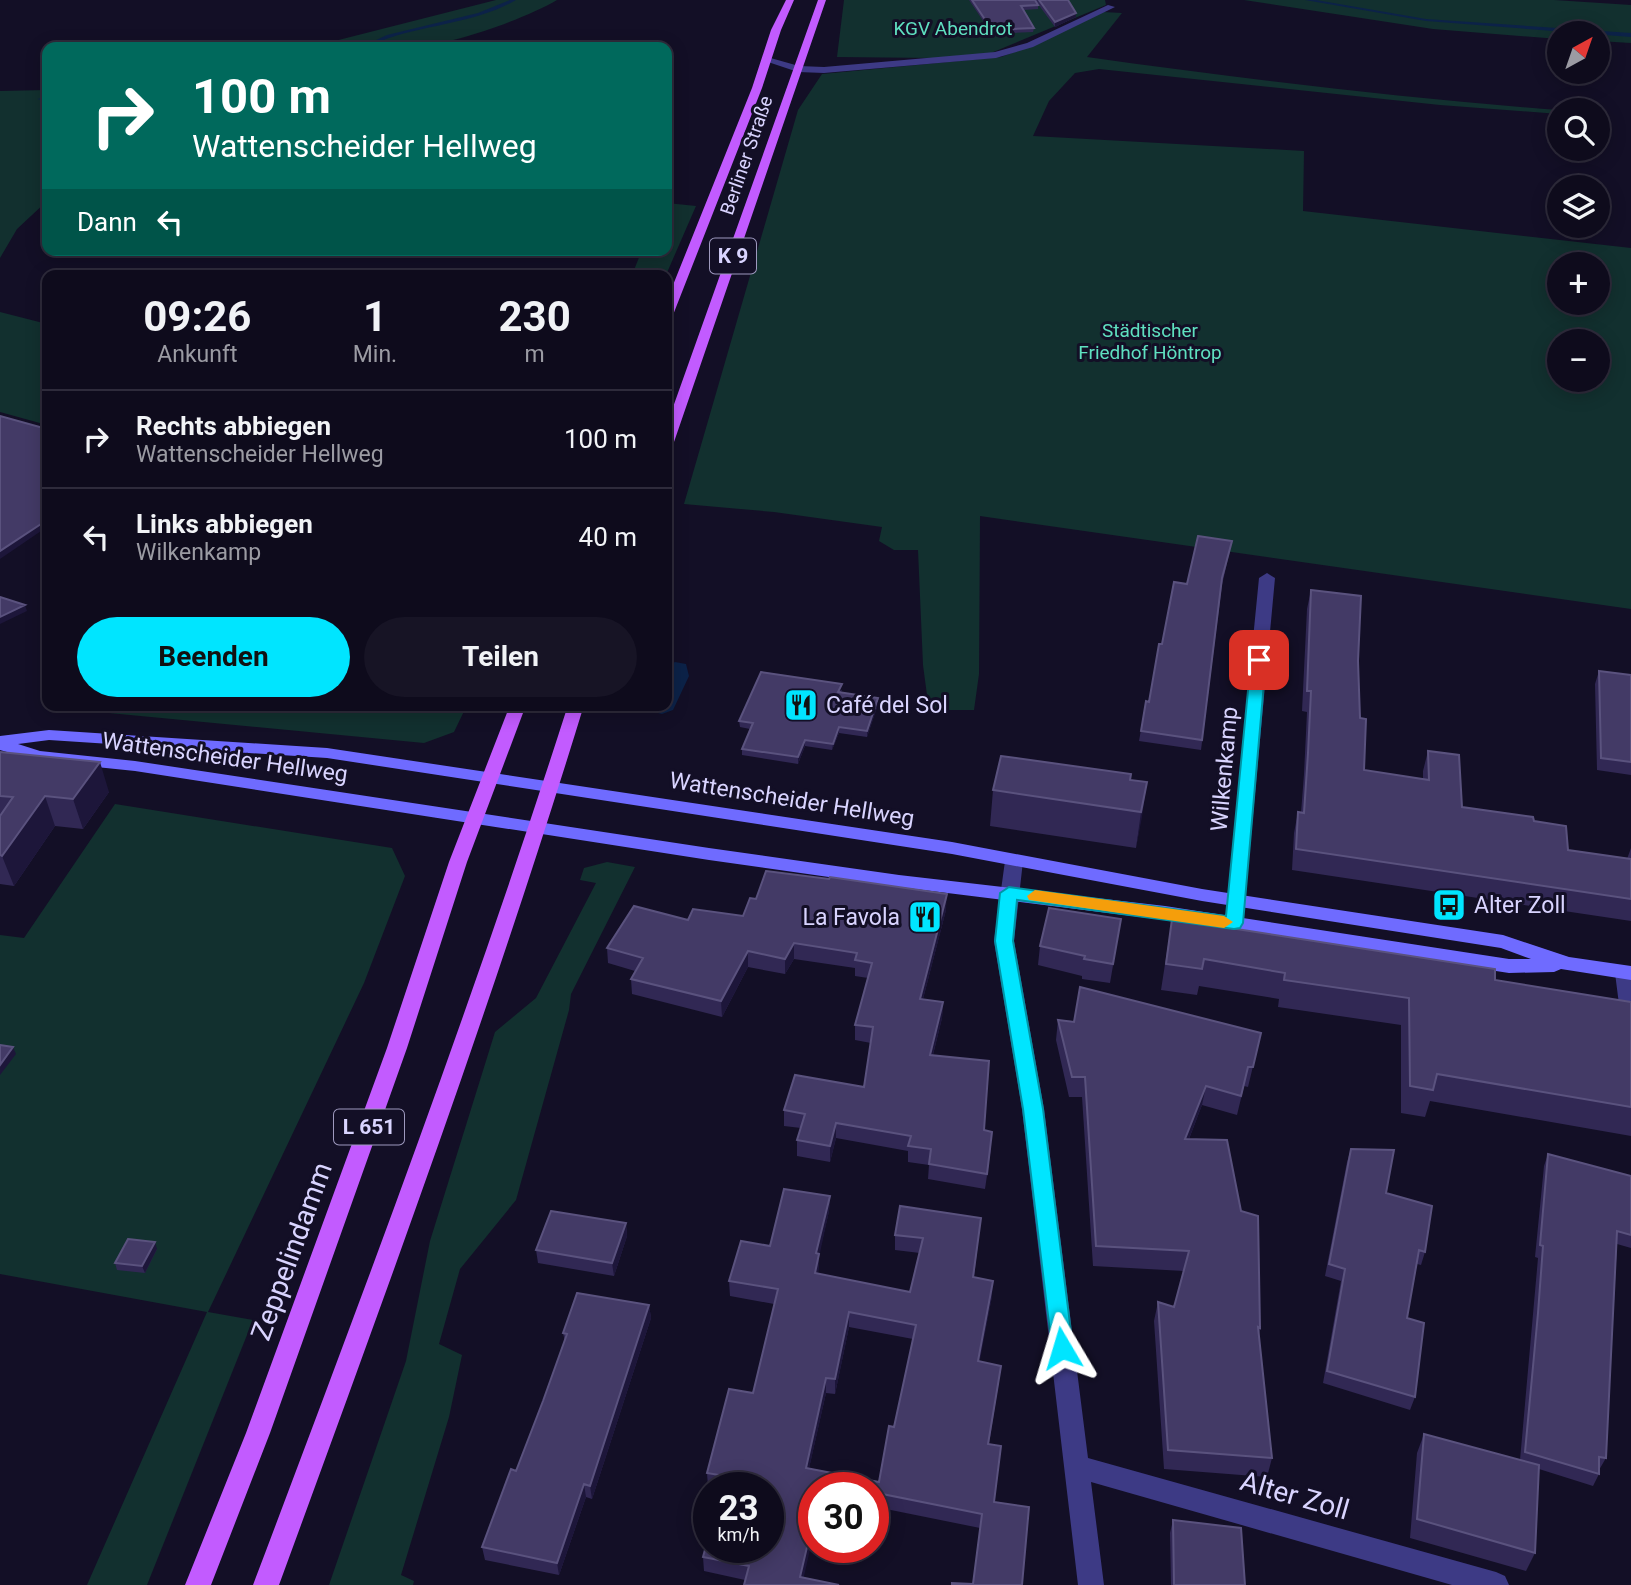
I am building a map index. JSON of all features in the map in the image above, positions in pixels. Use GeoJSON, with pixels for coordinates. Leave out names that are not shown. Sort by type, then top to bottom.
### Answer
{"type":"FeatureCollection","features":[{"type":"Feature","properties":{"kind":"main road","name":"Berliner Straße"},"geometry":{"type":"LineString","coordinates":[[672,302],[767,60],[776,30],[790,0]]}},
{"type":"Feature","properties":{"kind":"main road","name":"Berliner Straße"},"geometry":{"type":"LineString","coordinates":[[672,428],[822,0]]}},
{"type":"Feature","properties":{"kind":"main road"},"geometry":{"type":"LineString","coordinates":[[491,777],[516,711]]}},
{"type":"Feature","properties":{"kind":"main road"},"geometry":{"type":"LineString","coordinates":[[550,786],[574,711]]}},
{"type":"Feature","properties":{"kind":"main road","name":"Wattenscheider Hellweg"},"geometry":{"type":"LineString","coordinates":[[0,742],[49,735],[327,753],[859,833],[1237,900],[1503,943],[1568,964],[1628,973]]}},
{"type":"Feature","properties":{"kind":"main road","name":"Wattenscheider Hellweg"},"geometry":{"type":"LineString","coordinates":[[0,742],[38,757],[135,766],[537,829],[899,881],[1234,923],[1509,966],[1568,964]]}},
{"type":"Feature","properties":{"kind":"main road","name":"Zeppelindamm"},"geometry":{"type":"LineString","coordinates":[[198,1585],[258,1433],[328,1240],[491,777]]}},
{"type":"Feature","properties":{"kind":"main road","name":"L 651"},"geometry":{"type":"LineString","coordinates":[[266,1585],[405,1211],[550,786]]}},
{"type":"Feature","properties":{"kind":"street"},"geometry":{"type":"LineString","coordinates":[[767,60],[872,68],[996,55],[1030,45],[1111,7]]}},
{"type":"Feature","properties":{"kind":"street","name":"Wilkenkamp"},"geometry":{"type":"LineString","coordinates":[[1234,923],[1267,578]]}},
{"type":"Feature","properties":{"kind":"street"},"geometry":{"type":"LineString","coordinates":[[1014,861],[1004,941],[1033,1109],[1091,1585]]}},
{"type":"Feature","properties":{"kind":"street","name":"Wattenscheider Hellweg"},"geometry":{"type":"LineString","coordinates":[[1628,973],[1631,1020]]}},
{"type":"Feature","properties":{"kind":"street","name":"Alter Zoll"},"geometry":{"type":"LineString","coordinates":[[1076,1466],[1496,1585]]}},
{"type":"Feature","properties":{"kind":"green space"},"geometry":{"type":"Polygon","coordinates":[[[496,0],[557,0],[487,30],[442,42],[331,42],[496,0]]]}},
{"type":"Feature","properties":{"kind":"green space","name":"KGV Abendrot"},"geometry":{"type":"Polygon","coordinates":[[[844,0],[1105,0],[1106,5],[991,53],[935,58],[837,57],[844,0]]]}},
{"type":"Feature","properties":{"kind":"green space"},"geometry":{"type":"Polygon","coordinates":[[[1244,0],[1554,0],[1631,5],[1631,43],[1610,42],[1610,21],[1547,21],[1547,38],[1433,29],[1244,0]]]}},
{"type":"Feature","properties":{"kind":"green space","name":"Städtischer Friedhof Höntrop"},"geometry":{"type":"Polygon","coordinates":[[[1103,12],[1122,13],[1087,57],[1323,87],[1547,109],[1547,113],[1440,105],[1099,69],[1075,73],[1049,101],[1033,136],[1304,151],[1303,211],[1631,248],[1631,609],[980,516],[979,674],[974,710],[929,710],[923,665],[918,550],[894,550],[879,541],[882,527],[774,512],[684,504],[798,110],[822,74],[1001,57],[1039,43],[1103,12]]]}},
{"type":"Feature","properties":{"kind":"green space"},"geometry":{"type":"Polygon","coordinates":[[[42,90],[42,206],[17,229],[0,258],[0,91],[42,90]]]}},
{"type":"Feature","properties":{"kind":"green space"},"geometry":{"type":"Polygon","coordinates":[[[672,204],[696,206],[668,270],[634,270],[640,256],[672,256],[672,204]]]}},
{"type":"Feature","properties":{"kind":"green space"},"geometry":{"type":"Polygon","coordinates":[[[0,312],[42,323],[42,424],[0,412],[0,312]]]}},
{"type":"Feature","properties":{"kind":"green space"},"geometry":{"type":"Polygon","coordinates":[[[88,711],[464,711],[454,732],[424,743],[88,711]]]}},
{"type":"Feature","properties":{"kind":"green space"},"geometry":{"type":"Polygon","coordinates":[[[115,804],[392,848],[405,876],[364,983],[208,1312],[253,1320],[147,1585],[87,1585],[207,1312],[0,1274],[0,935],[24,938],[115,804]]]}},
{"type":"Feature","properties":{"kind":"green space"},"geometry":{"type":"Polygon","coordinates":[[[607,862],[635,867],[571,994],[569,1010],[516,1200],[460,1269],[439,1344],[462,1355],[449,1417],[401,1575],[414,1581],[413,1585],[329,1585],[406,1361],[430,1241],[495,1032],[536,998],[596,883],[580,880],[584,868],[607,862]]]}},
{"type":"Feature","properties":{"kind":"water"},"geometry":{"type":"Polygon","coordinates":[[[672,664],[686,664],[689,676],[672,710],[672,664]]]}},
{"type":"Feature","properties":{"kind":"building"},"geometry":{"type":"Polygon","coordinates":[[[972,0],[1035,0],[1038,5],[1021,6],[1034,28],[992,30],[972,0]]]}},
{"type":"Feature","properties":{"kind":"building"},"geometry":{"type":"Polygon","coordinates":[[[1039,0],[1068,0],[1076,13],[1055,22],[1039,0]]]}},
{"type":"Feature","properties":{"kind":"building"},"geometry":{"type":"Polygon","coordinates":[[[0,416],[42,428],[42,523],[0,551],[0,416]]]}},
{"type":"Feature","properties":{"kind":"building"},"geometry":{"type":"Polygon","coordinates":[[[1198,536],[1232,541],[1222,578],[1202,740],[1141,731],[1174,582],[1187,584],[1198,536]]]}},
{"type":"Feature","properties":{"kind":"building"},"geometry":{"type":"Polygon","coordinates":[[[1311,590],[1361,596],[1358,661],[1360,718],[1366,719],[1364,770],[1429,780],[1428,751],[1459,755],[1462,807],[1533,817],[1534,821],[1566,826],[1568,850],[1631,859],[1631,899],[1296,849],[1298,812],[1304,813],[1308,753],[1311,691],[1307,691],[1311,590]]]}},
{"type":"Feature","properties":{"kind":"building"},"geometry":{"type":"Polygon","coordinates":[[[0,597],[25,605],[0,617],[0,597]]]}},
{"type":"Feature","properties":{"kind":"building"},"geometry":{"type":"Polygon","coordinates":[[[1599,671],[1631,675],[1631,762],[1601,758],[1599,671]]]}},
{"type":"Feature","properties":{"kind":"building"},"geometry":{"type":"Polygon","coordinates":[[[761,672],[842,684],[838,692],[878,698],[867,731],[839,727],[833,744],[805,740],[798,757],[742,749],[753,723],[739,721],[761,672]]]}},
{"type":"Feature","properties":{"kind":"building"},"geometry":{"type":"Polygon","coordinates":[[[0,752],[100,762],[73,799],[45,796],[2,856],[0,816],[13,797],[0,796],[0,752]]]}},
{"type":"Feature","properties":{"kind":"building"},"geometry":{"type":"Polygon","coordinates":[[[1001,756],[1131,774],[1130,780],[1147,782],[1141,812],[993,790],[1001,756]]]}},
{"type":"Feature","properties":{"kind":"building"},"geometry":{"type":"Polygon","coordinates":[[[766,871],[830,877],[947,894],[920,999],[943,1002],[930,1055],[989,1061],[984,1130],[992,1132],[987,1174],[929,1164],[931,1149],[908,1146],[911,1136],[836,1123],[830,1146],[797,1140],[805,1114],[784,1110],[795,1075],[864,1087],[873,1027],[855,1025],[872,963],[855,960],[857,953],[794,943],[785,959],[748,951],[721,1001],[631,979],[643,958],[607,948],[634,906],[688,920],[693,909],[743,916],[750,898],[756,899],[766,871]]]}},
{"type":"Feature","properties":{"kind":"building"},"geometry":{"type":"Polygon","coordinates":[[[1049,908],[1121,919],[1113,964],[1040,946],[1049,908]]]}},
{"type":"Feature","properties":{"kind":"building"},"geometry":{"type":"Polygon","coordinates":[[[1172,919],[1495,969],[1495,980],[1631,1002],[1631,1107],[1437,1074],[1433,1090],[1410,1086],[1409,998],[1284,980],[1285,973],[1204,959],[1202,969],[1166,964],[1172,919]]]}},
{"type":"Feature","properties":{"kind":"building"},"geometry":{"type":"Polygon","coordinates":[[[1080,987],[1261,1033],[1253,1067],[1248,1067],[1241,1096],[1206,1086],[1185,1139],[1227,1140],[1241,1211],[1258,1216],[1260,1328],[1258,1327],[1272,1458],[1168,1450],[1158,1302],[1174,1307],[1189,1251],[1096,1246],[1085,1077],[1072,1077],[1058,1020],[1074,1022],[1080,987]]]}},
{"type":"Feature","properties":{"kind":"building"},"geometry":{"type":"Polygon","coordinates":[[[0,1045],[13,1047],[0,1065],[0,1045]]]}},
{"type":"Feature","properties":{"kind":"building"},"geometry":{"type":"Polygon","coordinates":[[[1351,1149],[1394,1150],[1386,1193],[1432,1206],[1425,1252],[1419,1250],[1407,1318],[1424,1323],[1415,1397],[1327,1371],[1345,1269],[1329,1264],[1351,1149]]]}},
{"type":"Feature","properties":{"kind":"building"},"geometry":{"type":"Polygon","coordinates":[[[1548,1154],[1631,1176],[1631,1235],[1617,1231],[1606,1458],[1599,1457],[1599,1474],[1525,1452],[1538,1313],[1543,1246],[1540,1245],[1548,1154]]]}},
{"type":"Feature","properties":{"kind":"building"},"geometry":{"type":"Polygon","coordinates":[[[784,1189],[830,1196],[816,1253],[819,1254],[815,1273],[910,1292],[923,1238],[895,1235],[900,1206],[981,1218],[973,1277],[993,1281],[978,1361],[1001,1366],[988,1444],[1001,1446],[994,1502],[1029,1507],[1022,1585],[952,1585],[973,1584],[982,1514],[889,1495],[889,1472],[881,1472],[889,1426],[894,1427],[916,1325],[849,1312],[835,1379],[826,1378],[806,1468],[827,1472],[798,1472],[798,1563],[803,1563],[800,1577],[839,1585],[744,1585],[749,1566],[734,1563],[784,1563],[784,1472],[707,1472],[729,1389],[753,1393],[778,1289],[729,1281],[741,1241],[770,1246],[784,1189]]]}},
{"type":"Feature","properties":{"kind":"building"},"geometry":{"type":"Polygon","coordinates":[[[551,1211],[626,1223],[612,1263],[536,1250],[551,1211]]]}},
{"type":"Feature","properties":{"kind":"building"},"geometry":{"type":"Polygon","coordinates":[[[128,1239],[155,1242],[142,1266],[115,1263],[128,1239]]]}},
{"type":"Feature","properties":{"kind":"building"},"geometry":{"type":"Polygon","coordinates":[[[577,1293],[649,1305],[590,1486],[584,1484],[557,1563],[482,1547],[511,1469],[516,1471],[543,1401],[567,1334],[563,1333],[577,1293]]]}},
{"type":"Feature","properties":{"kind":"building"},"geometry":{"type":"Polygon","coordinates":[[[1424,1434],[1539,1465],[1535,1553],[1417,1519],[1424,1434]]]}},
{"type":"Feature","properties":{"kind":"building"},"geometry":{"type":"Polygon","coordinates":[[[1173,1520],[1241,1528],[1245,1585],[1174,1585],[1173,1520]]]}},
{"type":"Feature","properties":{"kind":"waterway"},"geometry":{"type":"LineString","coordinates":[[375,42],[389,36],[480,14],[514,0]]}},
{"type":"Feature","properties":{"kind":"waterway"},"geometry":{"type":"LineString","coordinates":[[1307,0],[1426,20],[1631,35]]}},
{"type":"Feature","properties":{"kind":"slow traffic"},"geometry":{"type":"LineString","coordinates":[[1035,896],[1224,922]]}},
{"type":"Feature","properties":{"kind":"place","name":"Café del Sol"},"geometry":{"type":"Point","coordinates":[801,705]}},
{"type":"Feature","properties":{"kind":"place","name":"Alter Zoll"},"geometry":{"type":"Point","coordinates":[1449,905]}},
{"type":"Feature","properties":{"kind":"place","name":"La Favola"},"geometry":{"type":"Point","coordinates":[925,917]}},
{"type":"Feature","properties":{"kind":"route"},"geometry":{"type":"LineString","coordinates":[[1062,1348],[1033,1109],[1004,941],[1009,893],[1234,923],[1259,660]]}}]}
